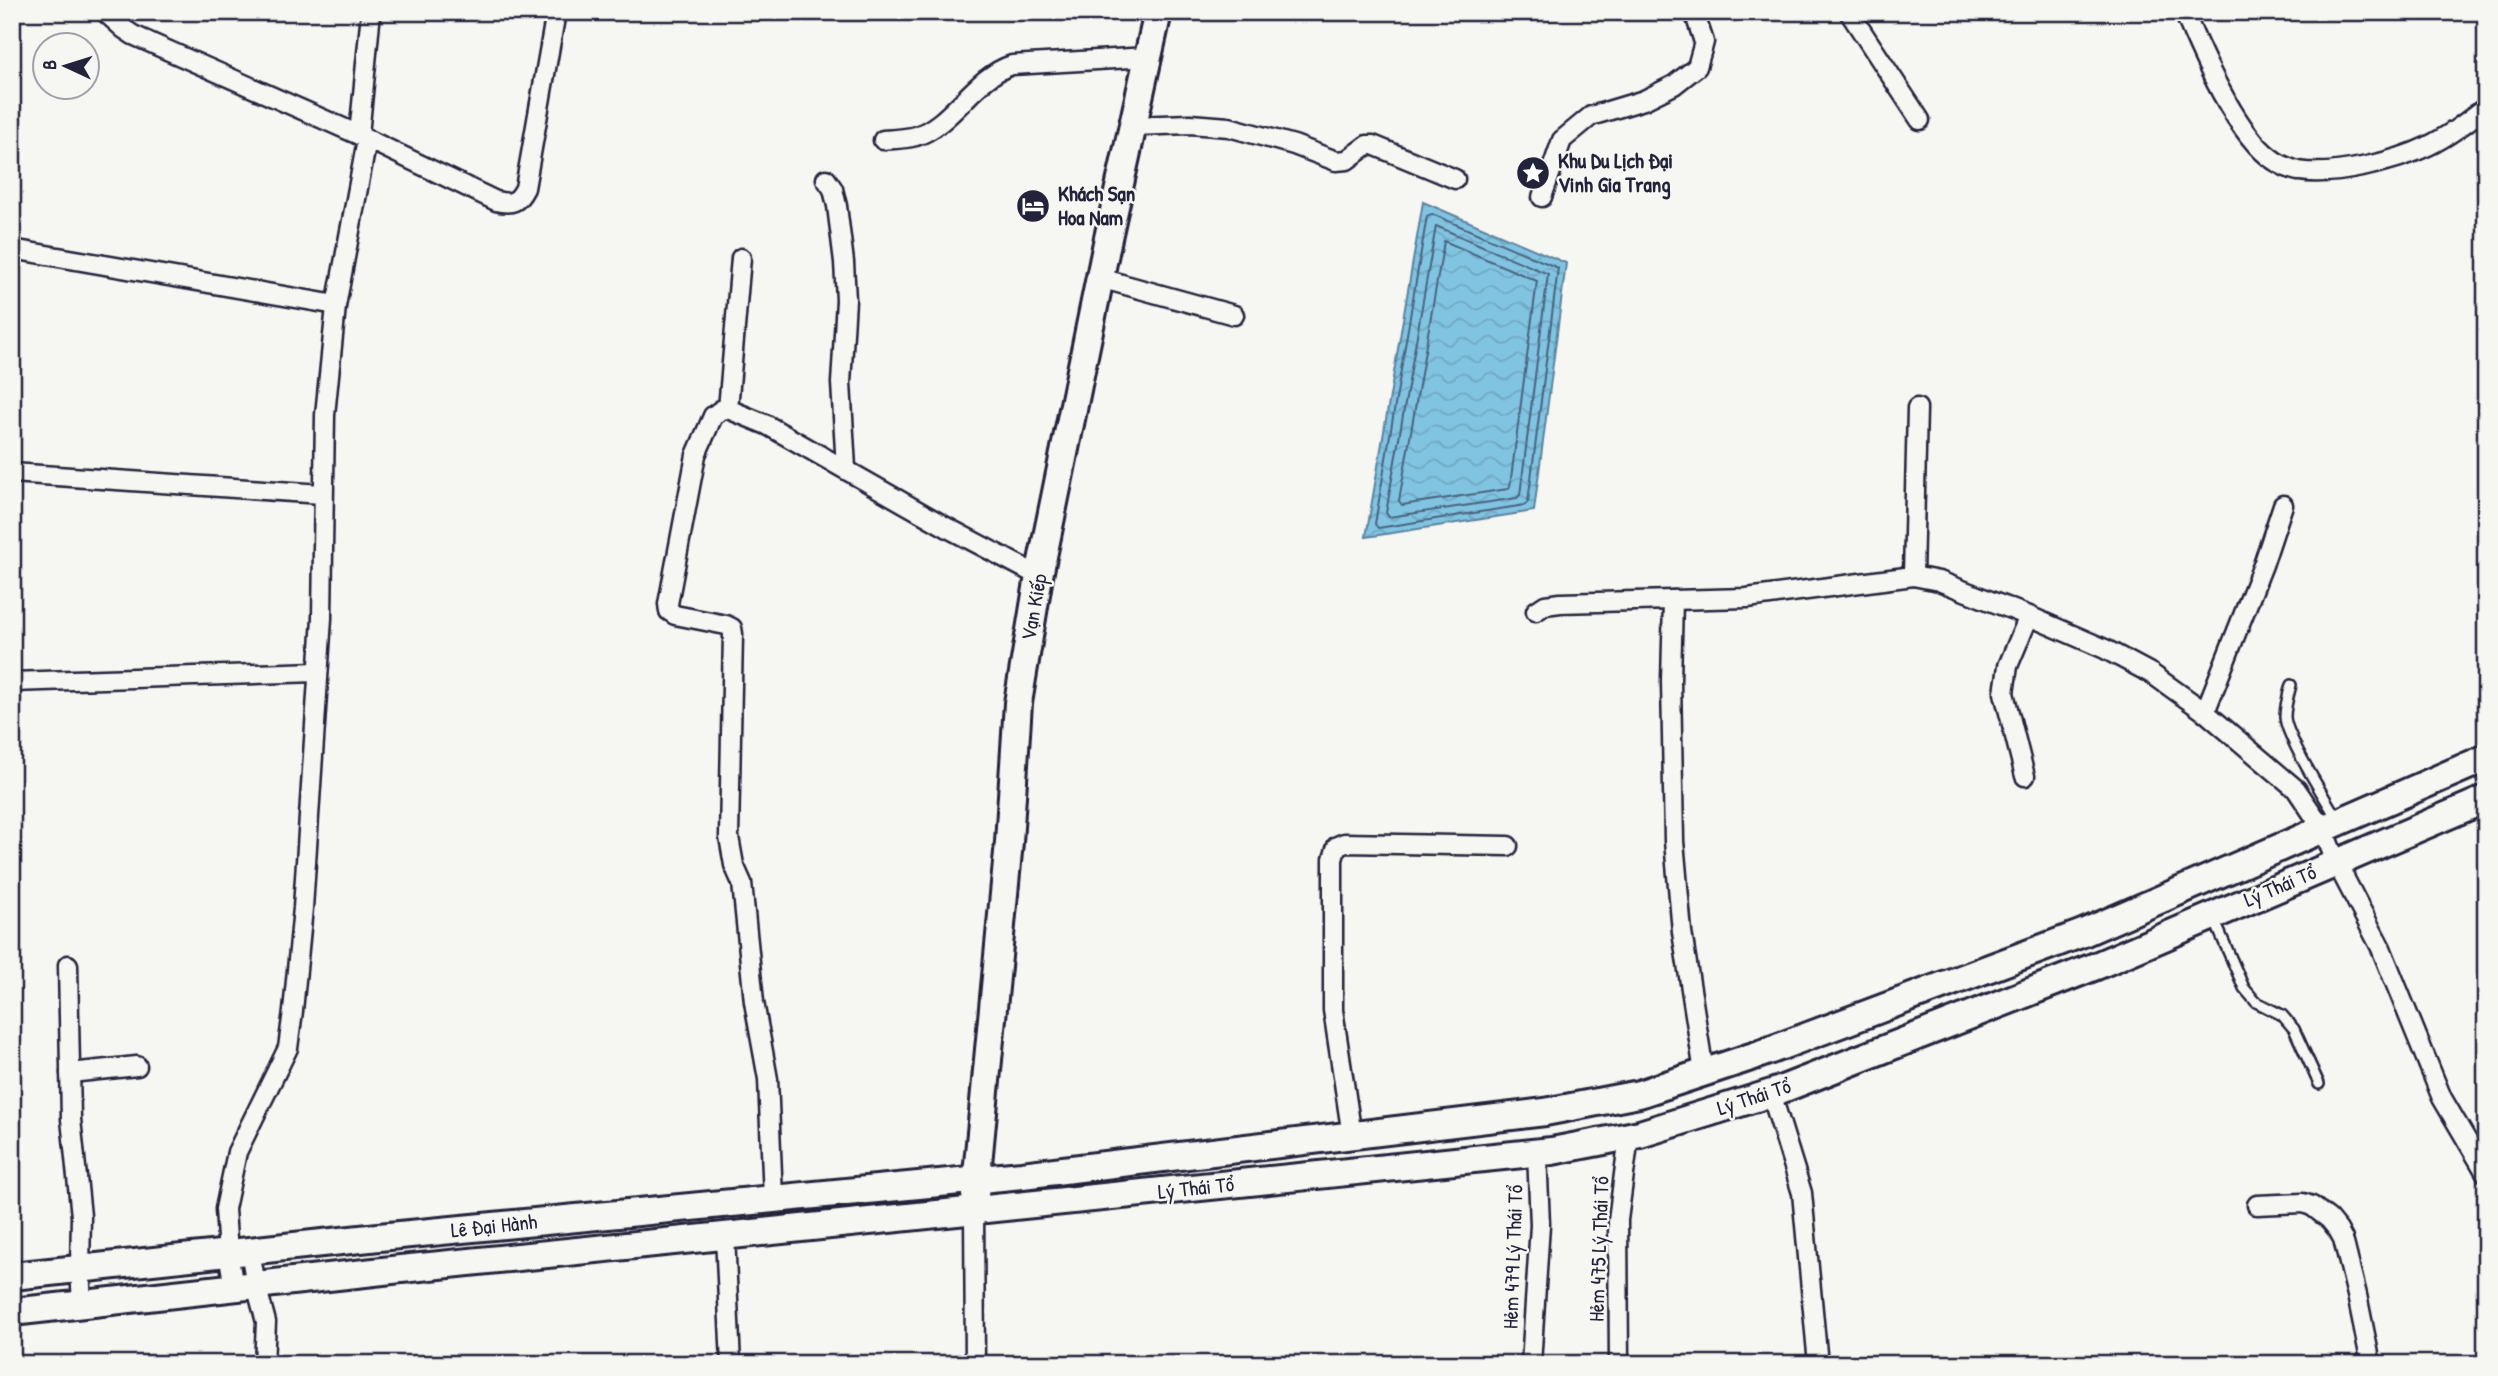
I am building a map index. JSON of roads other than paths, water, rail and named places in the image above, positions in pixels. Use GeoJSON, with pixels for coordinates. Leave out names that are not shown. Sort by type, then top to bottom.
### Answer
{"type":"FeatureCollection","features":[{"type":"Feature","properties":{"kind":"main road","name":"Vạn Kiếp"},"geometry":{"type":"LineString","coordinates":[[974,1211],[1009,842],[1017,715],[1039,576],[1158,12]]}},
{"type":"Feature","properties":{"kind":"main road","name":"Lý Thái Tổ"},"geometry":{"type":"LineString","coordinates":[[976,1178],[1022,1175],[1545,1112],[1639,1094],[1760,1054],[2082,933],[2486,758]]}},
{"type":"Feature","properties":{"kind":"main road","name":"Lý Thái Tổ"},"geometry":{"type":"LineString","coordinates":[[974,1211],[1537,1152],[1629,1136],[1771,1093],[2096,966],[2486,799]]}},
{"type":"Feature","properties":{"kind":"main road","name":"Lê Đại Hành"},"geometry":{"type":"LineString","coordinates":[[12,1276],[976,1178]]}},
{"type":"Feature","properties":{"kind":"main road","name":"Lê Đại Hành"},"geometry":{"type":"LineString","coordinates":[[12,1312],[974,1211]]}},
{"type":"Feature","properties":{"kind":"street"},"geometry":{"type":"LineString","coordinates":[[106,12],[133,35],[496,201],[508,204],[515,202],[525,188],[556,12]]}},
{"type":"Feature","properties":{"kind":"street"},"geometry":{"type":"LineString","coordinates":[[264,1364],[265,1322],[245,1286],[239,1252],[225,1209],[237,1152],[288,1048],[303,908],[318,672],[323,574],[324,415],[336,305],[363,138],[371,12]]}},
{"type":"Feature","properties":{"kind":"street"},"geometry":{"type":"LineString","coordinates":[[1542,197],[1562,140],[1591,116],[1644,100],[1674,85],[1697,67],[1704,42],[1694,12]]}},
{"type":"Feature","properties":{"kind":"street"},"geometry":{"type":"LineString","coordinates":[[1849,12],[1920,120]]}},
{"type":"Feature","properties":{"kind":"street"},"geometry":{"type":"LineString","coordinates":[[2184,12],[2208,70],[2249,135],[2273,160],[2298,171],[2335,171],[2386,162],[2428,145],[2486,107]]}},
{"type":"Feature","properties":{"kind":"street"},"geometry":{"type":"LineString","coordinates":[[883,140],[917,136],[932,128],[992,74],[1013,65],[1148,57]]}},
{"type":"Feature","properties":{"kind":"street"},"geometry":{"type":"LineString","coordinates":[[1133,126],[1190,124],[1241,129],[1336,160],[1347,160],[1367,145],[1373,145],[1455,178]]}},
{"type":"Feature","properties":{"kind":"street"},"geometry":{"type":"LineString","coordinates":[[826,178],[833,189],[837,206],[844,262],[846,300],[841,383],[846,468]]}},
{"type":"Feature","properties":{"kind":"street"},"geometry":{"type":"LineString","coordinates":[[12,249],[336,305]]}},
{"type":"Feature","properties":{"kind":"street"},"geometry":{"type":"LineString","coordinates":[[728,409],[741,258]]}},
{"type":"Feature","properties":{"kind":"street"},"geometry":{"type":"LineString","coordinates":[[1100,278],[1234,315]]}},
{"type":"Feature","properties":{"kind":"street"},"geometry":{"type":"LineString","coordinates":[[1913,576],[1917,408]]}},
{"type":"Feature","properties":{"kind":"street"},"geometry":{"type":"LineString","coordinates":[[773,1198],[768,1079],[754,1002],[742,883],[734,865],[729,837],[732,628],[675,615],[669,611],[668,604],[696,455],[713,416],[728,409],[767,425],[948,528],[1039,576]]}},
{"type":"Feature","properties":{"kind":"street"},"geometry":{"type":"LineString","coordinates":[[12,473],[322,495]]}},
{"type":"Feature","properties":{"kind":"street"},"geometry":{"type":"LineString","coordinates":[[2205,712],[2263,565],[2283,505]]}},
{"type":"Feature","properties":{"kind":"street"},"geometry":{"type":"LineString","coordinates":[[1536,611],[1545,605],[1560,603],[1747,598],[1913,576],[1939,581],[2029,616],[2105,649],[2152,674],[2205,712],[2296,789],[2331,825],[2336,862],[2381,948],[2442,1098],[2486,1173]]}},
{"type":"Feature","properties":{"kind":"street"},"geometry":{"type":"LineString","coordinates":[[1673,600],[1671,681],[1675,866],[1682,932],[1704,1072]]}},
{"type":"Feature","properties":{"kind":"street"},"geometry":{"type":"LineString","coordinates":[[2025,776],[2004,693],[2008,666],[2029,616]]}},
{"type":"Feature","properties":{"kind":"street"},"geometry":{"type":"LineString","coordinates":[[12,682],[318,672]]}},
{"type":"Feature","properties":{"kind":"street"},"geometry":{"type":"LineString","coordinates":[[1352,1136],[1332,987],[1333,859],[1337,845],[1507,846]]}},
{"type":"Feature","properties":{"kind":"street"},"geometry":{"type":"LineString","coordinates":[[68,965],[71,1129],[81,1216],[79,1269],[82,1304]]}},
{"type":"Feature","properties":{"kind":"street"},"geometry":{"type":"LineString","coordinates":[[70,1073],[137,1066]]}},
{"type":"Feature","properties":{"kind":"street"},"geometry":{"type":"LineString","coordinates":[[1771,1093],[1802,1193],[1818,1364]]}},
{"type":"Feature","properties":{"kind":"street","name":"Hẻm 475 Lý Thái Tổ"},"geometry":{"type":"LineString","coordinates":[[1619,1364],[1618,1220],[1629,1136]]}},
{"type":"Feature","properties":{"kind":"street","name":"Hẻm 479 Lý Thái Tổ"},"geometry":{"type":"LineString","coordinates":[[1531,1364],[1540,1224],[1537,1152]]}},
{"type":"Feature","properties":{"kind":"street"},"geometry":{"type":"LineString","coordinates":[[2257,1205],[2303,1203],[2312,1206],[2329,1219],[2338,1230],[2343,1239],[2357,1295],[2371,1364]]}},
{"type":"Feature","properties":{"kind":"street"},"geometry":{"type":"LineString","coordinates":[[974,1211],[975,1364]]}},
{"type":"Feature","properties":{"kind":"street"},"geometry":{"type":"LineString","coordinates":[[725,1236],[731,1364]]}},
{"type":"Feature","properties":{"kind":"lane"},"geometry":{"type":"LineString","coordinates":[[2291,685],[2285,719],[2290,736],[2331,825]]}},
{"type":"Feature","properties":{"kind":"lane"},"geometry":{"type":"LineString","coordinates":[[2212,916],[2244,988],[2256,1002],[2281,1015],[2294,1029],[2319,1084]]}},
{"type":"Feature","properties":{"kind":"water"},"geometry":{"type":"Polygon","coordinates":[[[1423,202],[1566,263],[1534,511],[1366,537],[1423,202]]]}},
{"type":"Feature","properties":{"kind":"place","name":"Khu Du Lịch Đại Vinh Gia Trang"},"geometry":{"type":"Point","coordinates":[1533,173]}},
{"type":"Feature","properties":{"kind":"place","name":"Khách Sạn Hoa Nam"},"geometry":{"type":"Point","coordinates":[1033,206]}}]}
